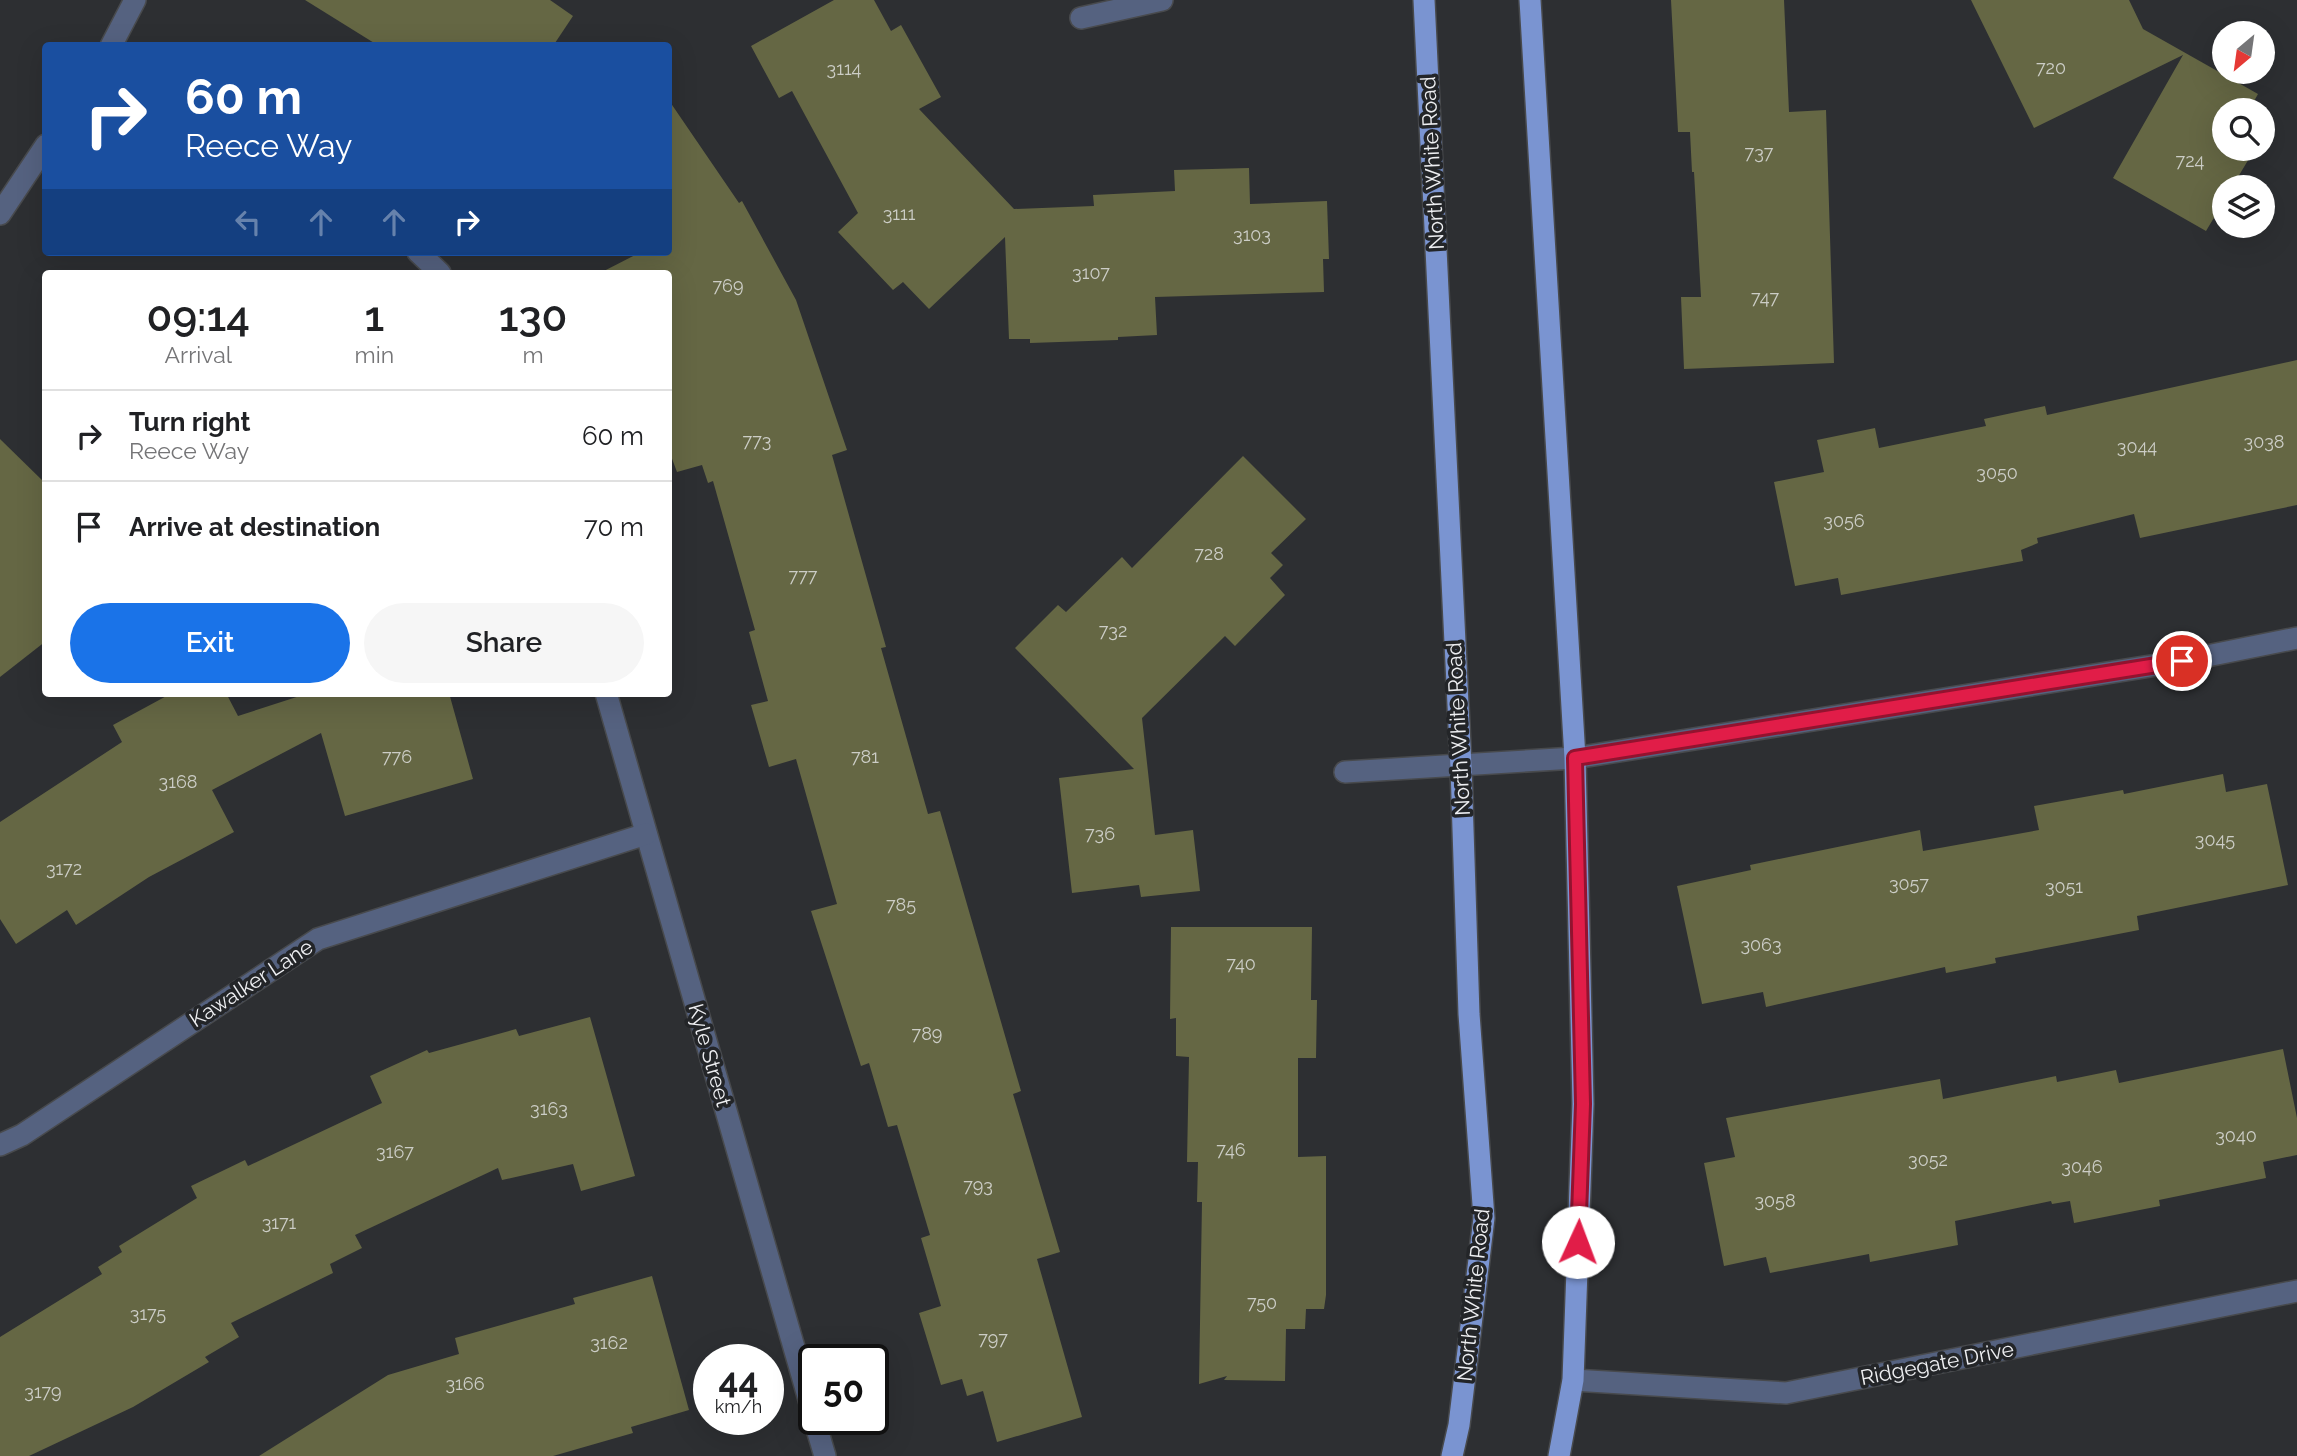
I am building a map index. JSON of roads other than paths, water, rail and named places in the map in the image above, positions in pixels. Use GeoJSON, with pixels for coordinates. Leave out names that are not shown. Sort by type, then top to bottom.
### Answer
{"type":"FeatureCollection","features":[{"type":"Feature","properties":{"kind":"main road","name":"North White Road"},"geometry":{"type":"LineString","coordinates":[[1424,0],[1461,767],[1469,1014],[1484,1218],[1459,1425],[1452,1456]]}},
{"type":"Feature","properties":{"kind":"main road"},"geometry":{"type":"LineString","coordinates":[[1530,0],[1575,758],[1583,1104],[1573,1380],[1559,1456]]}},
{"type":"Feature","properties":{"kind":"street"},"geometry":{"type":"LineString","coordinates":[[113,42],[135,0]]}},
{"type":"Feature","properties":{"kind":"street"},"geometry":{"type":"LineString","coordinates":[[1081,18],[1162,0]]}},
{"type":"Feature","properties":{"kind":"street"},"geometry":{"type":"LineString","coordinates":[[0,214],[42,151]]}},
{"type":"Feature","properties":{"kind":"street"},"geometry":{"type":"LineString","coordinates":[[422,256],[437,270]]}},
{"type":"Feature","properties":{"kind":"street"},"geometry":{"type":"LineString","coordinates":[[1345,772],[1575,758],[2182,661],[2297,638]]}},
{"type":"Feature","properties":{"kind":"street","name":"Kyle Street"},"geometry":{"type":"LineString","coordinates":[[607,697],[798,1362]]}},
{"type":"Feature","properties":{"kind":"street","name":"Kawalker Lane"},"geometry":{"type":"LineString","coordinates":[[0,1145],[22,1135],[318,939],[646,834]]}},
{"type":"Feature","properties":{"kind":"street","name":"Ridgegate Drive"},"geometry":{"type":"LineString","coordinates":[[1573,1380],[1786,1392],[2297,1291]]}},
{"type":"Feature","properties":{"kind":"street","name":"Kyle Street"},"geometry":{"type":"LineString","coordinates":[[819,1435],[825,1456]]}}]}
